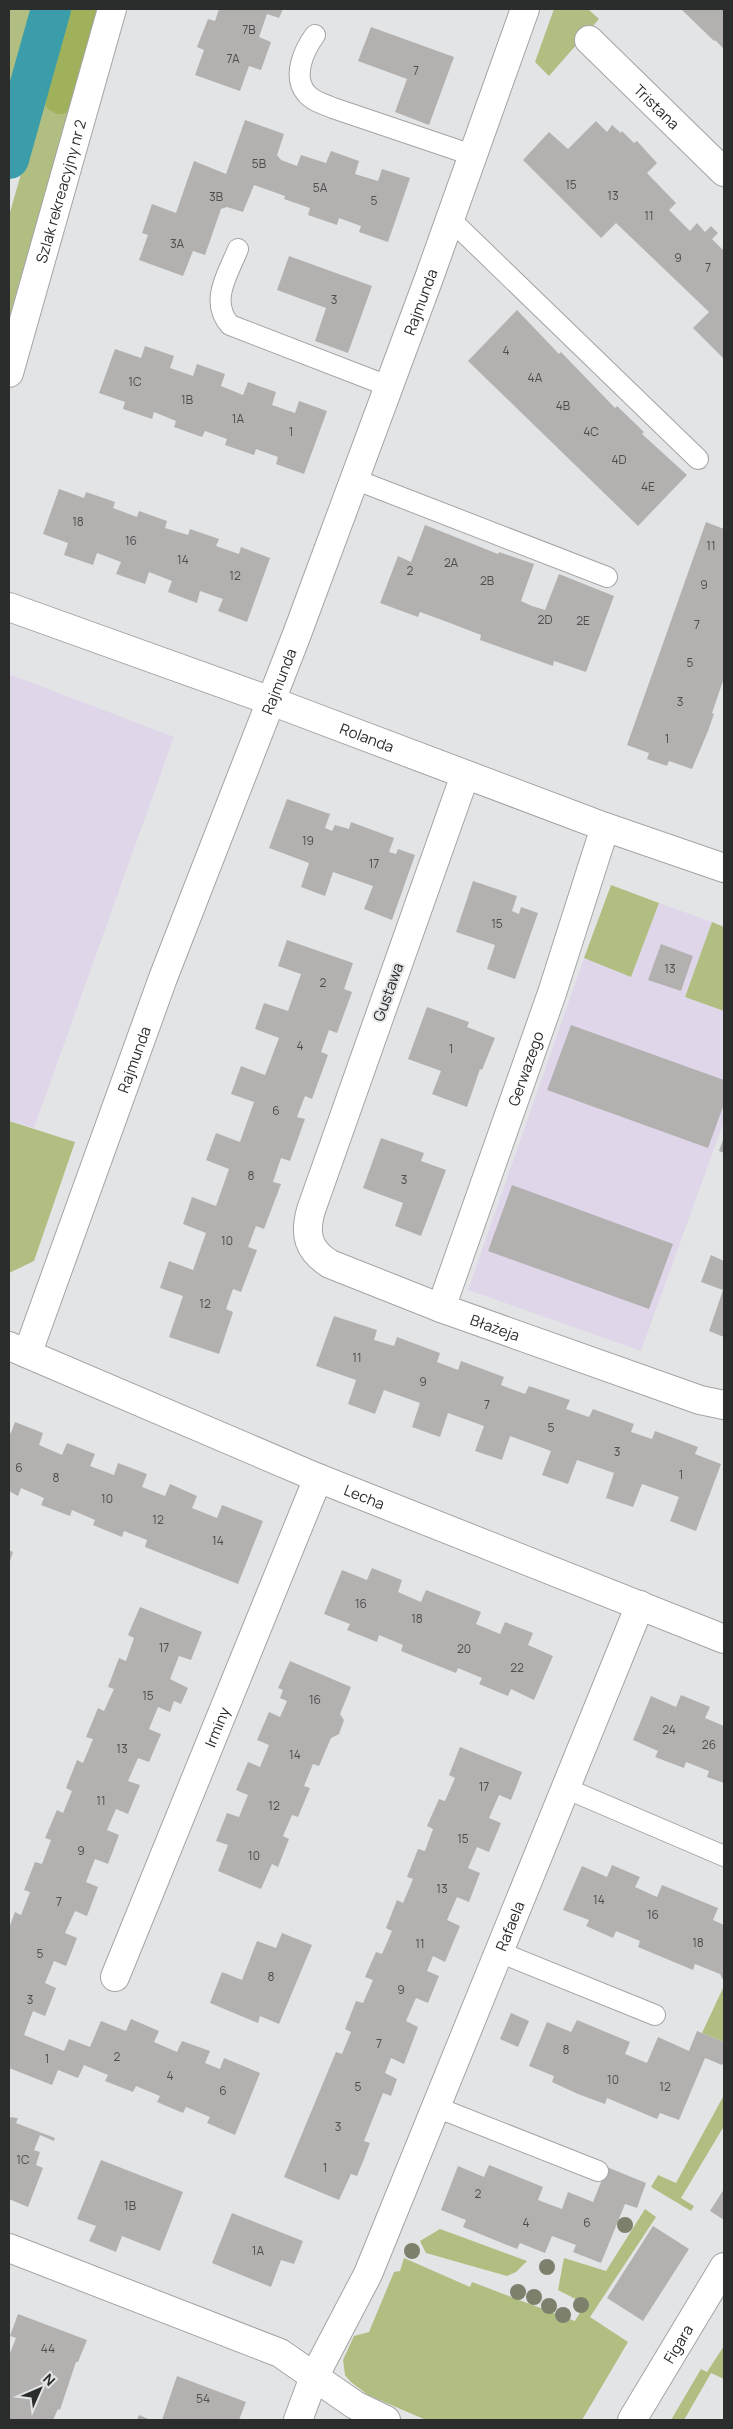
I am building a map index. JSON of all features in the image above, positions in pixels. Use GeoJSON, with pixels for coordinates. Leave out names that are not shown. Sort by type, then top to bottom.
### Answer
{"type":"FeatureCollection","features":[{"type":"Feature","properties":{"kind":"street","name":"Szlak rekreacyjny nr 2"},"geometry":{"type":"LineString","coordinates":[[9,373],[112,9]]}},
{"type":"Feature","properties":{"kind":"street","name":"Rajmunda"},"geometry":{"type":"LineString","coordinates":[[18,1349],[270,701],[354,479],[525,9]]}},
{"type":"Feature","properties":{"kind":"street","name":"Tristana"},"geometry":{"type":"LineString","coordinates":[[589,40],[724,172]]}},
{"type":"Feature","properties":{"kind":"street","name":"Rolanda"},"geometry":{"type":"LineString","coordinates":[[9,607],[270,701],[605,827],[724,868]]}},
{"type":"Feature","properties":{"kind":"street","name":"Gustawa"},"geometry":{"type":"LineString","coordinates":[[311,1210],[465,775]]}},
{"type":"Feature","properties":{"kind":"street","name":"Gerwazego"},"geometry":{"type":"LineString","coordinates":[[441,1308],[552,993],[605,827]]}},
{"type":"Feature","properties":{"kind":"street","name":"Błażeja"},"geometry":{"type":"LineString","coordinates":[[311,1210],[306,1225],[310,1243],[318,1256],[330,1264],[441,1308],[700,1400],[724,1405]]}},
{"type":"Feature","properties":{"kind":"street","name":"Lecha"},"geometry":{"type":"LineString","coordinates":[[18,1349],[318,1478],[724,1639]]}},
{"type":"Feature","properties":{"kind":"street","name":"Irminy"},"geometry":{"type":"LineString","coordinates":[[115,1977],[318,1478]]}},
{"type":"Feature","properties":{"kind":"street","name":"Rafaela"},"geometry":{"type":"LineString","coordinates":[[298,2420],[314,2377],[350,2312],[378,2248],[640,1605]]}},
{"type":"Feature","properties":{"kind":"street"},"geometry":{"type":"LineString","coordinates":[[9,2248],[280,2353],[355,2406],[386,2420]]}},
{"type":"Feature","properties":{"kind":"street","name":"Figara"},"geometry":{"type":"LineString","coordinates":[[632,2420],[724,2267]]}},
{"type":"Feature","properties":{"kind":"lane"},"geometry":{"type":"LineString","coordinates":[[315,35],[305,48],[301,62],[300,74],[306,94],[318,102],[334,108],[472,155]]}},
{"type":"Feature","properties":{"kind":"lane"},"geometry":{"type":"LineString","coordinates":[[449,218],[698,459]]}},
{"type":"Feature","properties":{"kind":"lane"},"geometry":{"type":"LineString","coordinates":[[238,249],[220,294],[219,306],[223,316],[230,325],[388,386]]}},
{"type":"Feature","properties":{"kind":"lane"},"geometry":{"type":"LineString","coordinates":[[354,479],[608,576]]}},
{"type":"Feature","properties":{"kind":"lane"},"geometry":{"type":"LineString","coordinates":[[565,1788],[724,1856]]}},
{"type":"Feature","properties":{"kind":"lane"},"geometry":{"type":"LineString","coordinates":[[499,1952],[655,2015]]}},
{"type":"Feature","properties":{"kind":"lane"},"geometry":{"type":"LineString","coordinates":[[436,2107],[598,2171]]}},
{"type":"Feature","properties":{"kind":"shaded area"},"geometry":{"type":"Polygon","coordinates":[[[9,674],[174,737],[34,1128],[9,1121],[9,674]]]}},
{"type":"Feature","properties":{"kind":"shaded area"},"geometry":{"type":"Polygon","coordinates":[[[659,903],[712,922],[685,997],[724,1011],[724,1121],[641,1351],[468,1290],[584,958],[631,976],[659,903]]]}},
{"type":"Feature","properties":{"kind":"green space"},"geometry":{"type":"Polygon","coordinates":[[[9,9],[34,9],[9,100],[9,9]]]}},
{"type":"Feature","properties":{"kind":"green space"},"geometry":{"type":"Polygon","coordinates":[[[68,9],[99,9],[68,113],[58,115],[47,109],[42,100],[68,9]]]}},
{"type":"Feature","properties":{"kind":"green space"},"geometry":{"type":"Polygon","coordinates":[[[554,9],[588,9],[599,19],[549,76],[535,62],[554,9]]]}},
{"type":"Feature","properties":{"kind":"green space"},"geometry":{"type":"Polygon","coordinates":[[[42,100],[47,109],[58,115],[68,113],[9,320],[9,216],[42,100]]]}},
{"type":"Feature","properties":{"kind":"green space"},"geometry":{"type":"Polygon","coordinates":[[[611,885],[659,903],[631,977],[584,958],[611,885]]]}},
{"type":"Feature","properties":{"kind":"green space"},"geometry":{"type":"Polygon","coordinates":[[[712,922],[724,927],[724,1011],[685,997],[712,922]]]}},
{"type":"Feature","properties":{"kind":"green space"},"geometry":{"type":"Polygon","coordinates":[[[9,1121],[75,1142],[34,1261],[9,1273],[9,1121]]]}},
{"type":"Feature","properties":{"kind":"green space"},"geometry":{"type":"Polygon","coordinates":[[[724,1988],[724,2042],[702,2033],[724,1988]]]}},
{"type":"Feature","properties":{"kind":"green space"},"geometry":{"type":"Polygon","coordinates":[[[724,2095],[724,2126],[681,2198],[694,2206],[691,2211],[651,2187],[658,2175],[676,2183],[724,2095]]]}},
{"type":"Feature","properties":{"kind":"green space"},"geometry":{"type":"Polygon","coordinates":[[[645,2209],[656,2217],[590,2317],[628,2342],[582,2420],[426,2420],[368,2395],[345,2375],[343,2360],[354,2336],[369,2332],[394,2272],[400,2271],[404,2258],[470,2287],[472,2282],[575,2321],[585,2304],[558,2290],[564,2258],[606,2271],[645,2209]]]}},
{"type":"Feature","properties":{"kind":"green space"},"geometry":{"type":"Polygon","coordinates":[[[440,2229],[527,2261],[516,2272],[507,2276],[426,2253],[420,2241],[440,2229]]]}},
{"type":"Feature","properties":{"kind":"green space"},"geometry":{"type":"Polygon","coordinates":[[[724,2346],[724,2379],[711,2373],[684,2420],[671,2420],[701,2369],[707,2372],[724,2346]]]}},
{"type":"Feature","properties":{"kind":"building"},"geometry":{"type":"Polygon","coordinates":[[[219,9],[283,9],[279,18],[267,14],[259,37],[271,42],[261,70],[249,66],[240,91],[195,75],[204,50],[197,47],[208,19],[215,21],[219,9]]]}},
{"type":"Feature","properties":{"kind":"building"},"geometry":{"type":"Polygon","coordinates":[[[681,9],[724,9],[724,49],[714,41],[681,9]]]}},
{"type":"Feature","properties":{"kind":"building"},"geometry":{"type":"Polygon","coordinates":[[[371,27],[454,57],[429,125],[395,112],[407,79],[358,61],[371,27]]]}},
{"type":"Feature","properties":{"kind":"building"},"geometry":{"type":"Polygon","coordinates":[[[245,120],[284,134],[277,155],[281,160],[297,166],[301,155],[326,163],[331,151],[359,161],[355,174],[378,181],[382,169],[410,178],[388,242],[359,232],[361,226],[339,218],[337,225],[308,215],[310,208],[284,199],[285,196],[254,185],[243,212],[227,207],[221,209],[205,255],[193,251],[183,276],[139,260],[148,235],[142,233],[152,204],[176,213],[194,161],[226,174],[245,120]]]}},
{"type":"Feature","properties":{"kind":"building"},"geometry":{"type":"Polygon","coordinates":[[[596,121],[607,132],[612,125],[621,133],[622,131],[634,143],[637,141],[657,163],[647,173],[676,203],[669,210],[690,231],[697,223],[705,232],[711,226],[718,233],[712,239],[724,251],[724,359],[693,328],[709,312],[616,223],[601,238],[523,160],[549,132],[568,149],[596,121]]]}},
{"type":"Feature","properties":{"kind":"building"},"geometry":{"type":"Polygon","coordinates":[[[289,256],[372,286],[348,353],[315,341],[326,308],[277,290],[289,256]]]}},
{"type":"Feature","properties":{"kind":"building"},"geometry":{"type":"Polygon","coordinates":[[[517,310],[559,354],[561,352],[615,408],[617,406],[644,432],[642,434],[687,475],[638,526],[468,361],[517,310]]]}},
{"type":"Feature","properties":{"kind":"building"},"geometry":{"type":"Polygon","coordinates":[[[145,346],[174,356],[170,368],[193,376],[197,364],[225,374],[221,386],[243,395],[248,382],[276,392],[272,405],[295,413],[299,401],[327,411],[304,474],[276,464],[278,457],[256,449],[254,455],[225,445],[227,439],[205,431],[202,437],[174,427],[176,421],[154,412],[152,419],[123,409],[125,402],[99,393],[115,349],[141,358],[145,346]]]}},
{"type":"Feature","properties":{"kind":"building"},"geometry":{"type":"Polygon","coordinates":[[[59,489],[84,498],[86,492],[115,502],[113,508],[137,517],[139,511],[167,521],[165,528],[188,535],[190,529],[219,539],[216,546],[239,554],[241,547],[270,558],[247,622],[218,611],[223,599],[200,591],[197,603],[168,592],[172,581],[149,572],[145,584],[116,574],[121,562],[97,553],[93,565],[64,555],[68,543],[43,534],[59,489]]]}},
{"type":"Feature","properties":{"kind":"building"},"geometry":{"type":"Polygon","coordinates":[[[706,522],[724,529],[724,678],[712,713],[714,714],[692,769],[669,761],[667,766],[647,759],[649,753],[627,745],[706,522]]]}},
{"type":"Feature","properties":{"kind":"building"},"geometry":{"type":"Polygon","coordinates":[[[425,525],[498,554],[499,552],[534,564],[521,601],[532,606],[545,610],[559,574],[614,596],[586,672],[554,661],[553,666],[480,640],[481,635],[420,612],[418,617],[380,603],[398,556],[411,562],[425,525]]]}},
{"type":"Feature","properties":{"kind":"building"},"geometry":{"type":"Polygon","coordinates":[[[287,799],[330,814],[325,828],[332,831],[335,825],[349,829],[351,822],[394,838],[389,852],[396,854],[398,849],[415,855],[392,920],[364,909],[373,886],[333,872],[325,896],[301,887],[309,863],[269,848],[287,799]]]}},
{"type":"Feature","properties":{"kind":"building"},"geometry":{"type":"Polygon","coordinates":[[[473,881],[517,896],[512,911],[519,914],[521,907],[538,913],[515,979],[487,969],[495,945],[456,932],[473,881]]]}},
{"type":"Feature","properties":{"kind":"building"},"geometry":{"type":"Polygon","coordinates":[[[287,940],[353,963],[344,989],[352,992],[337,1033],[329,1030],[321,1052],[328,1055],[312,1099],[305,1096],[297,1117],[305,1119],[290,1161],[281,1158],[273,1182],[281,1184],[264,1229],[256,1226],[248,1247],[257,1250],[241,1292],[233,1289],[226,1309],[233,1312],[219,1354],[169,1337],[183,1296],[160,1288],[169,1261],[193,1270],[206,1233],[183,1224],[192,1197],[216,1206],[229,1169],[206,1160],[216,1133],[240,1142],[254,1102],[231,1094],[241,1066],[265,1075],[279,1038],[255,1029],[264,1003],[288,1011],[301,974],[278,966],[287,940]]]}},
{"type":"Feature","properties":{"kind":"building"},"geometry":{"type":"Polygon","coordinates":[[[661,944],[693,956],[681,991],[648,980],[661,944]]]}},
{"type":"Feature","properties":{"kind":"building"},"geometry":{"type":"Polygon","coordinates":[[[427,1007],[469,1022],[467,1027],[495,1038],[482,1070],[480,1069],[467,1107],[432,1094],[441,1071],[408,1059],[427,1007]]]}},
{"type":"Feature","properties":{"kind":"building"},"geometry":{"type":"Polygon","coordinates":[[[571,1025],[724,1080],[724,1104],[708,1148],[547,1090],[571,1025]]]}},
{"type":"Feature","properties":{"kind":"building"},"geometry":{"type":"Polygon","coordinates":[[[724,1137],[724,1153],[719,1151],[724,1137]]]}},
{"type":"Feature","properties":{"kind":"building"},"geometry":{"type":"Polygon","coordinates":[[[381,1138],[424,1153],[421,1161],[446,1170],[421,1236],[395,1226],[403,1203],[363,1188],[381,1138]]]}},
{"type":"Feature","properties":{"kind":"building"},"geometry":{"type":"Polygon","coordinates":[[[512,1185],[673,1244],[649,1309],[488,1251],[512,1185]]]}},
{"type":"Feature","properties":{"kind":"building"},"geometry":{"type":"Polygon","coordinates":[[[711,1255],[724,1261],[724,1337],[709,1331],[723,1290],[701,1282],[711,1255]]]}},
{"type":"Feature","properties":{"kind":"building"},"geometry":{"type":"Polygon","coordinates":[[[334,1316],[377,1330],[374,1340],[394,1346],[397,1337],[440,1353],[437,1362],[458,1370],[461,1361],[504,1377],[501,1385],[525,1394],[529,1386],[570,1400],[566,1409],[589,1417],[593,1409],[634,1424],[631,1432],[652,1439],[655,1431],[698,1447],[695,1454],[721,1464],[696,1531],[670,1521],[679,1497],[642,1484],[633,1507],[606,1498],[614,1473],[577,1460],[568,1484],[542,1475],[551,1451],[510,1436],[502,1460],[475,1451],[484,1426],[448,1413],[440,1437],[412,1427],[420,1403],[384,1390],[375,1414],[348,1404],[356,1380],[316,1366],[334,1316]]]}},
{"type":"Feature","properties":{"kind":"building"},"geometry":{"type":"Polygon","coordinates":[[[15,1422],[43,1433],[39,1445],[62,1455],[67,1443],[95,1454],[90,1466],[114,1475],[118,1463],[147,1474],[142,1487],[165,1496],[170,1484],[197,1496],[192,1508],[217,1518],[222,1505],[263,1521],[238,1584],[145,1547],[147,1540],[124,1531],[122,1537],[93,1525],[95,1520],[72,1510],[70,1516],[41,1505],[44,1498],[21,1488],[18,1496],[9,1491],[9,1432],[11,1433],[15,1422]]]}},
{"type":"Feature","properties":{"kind":"building"},"geometry":{"type":"Polygon","coordinates":[[[9,1550],[13,1552],[9,1564],[9,1550]]]}},
{"type":"Feature","properties":{"kind":"building"},"geometry":{"type":"Polygon","coordinates":[[[372,1568],[402,1580],[398,1592],[421,1602],[426,1590],[481,1612],[476,1624],[500,1634],[505,1622],[533,1633],[528,1645],[553,1656],[534,1700],[511,1689],[508,1696],[479,1684],[482,1678],[458,1668],[456,1673],[401,1651],[403,1645],[379,1635],[377,1642],[347,1630],[350,1624],[324,1614],[342,1570],[367,1580],[372,1568]]]}},
{"type":"Feature","properties":{"kind":"building"},"geometry":{"type":"Polygon","coordinates":[[[140,1607],[202,1632],[191,1660],[179,1656],[170,1679],[188,1688],[181,1704],[174,1701],[170,1712],[158,1707],[149,1729],[161,1734],[149,1762],[138,1758],[128,1781],[140,1785],[128,1814],[116,1809],[107,1830],[119,1835],[108,1864],[95,1859],[86,1882],[98,1887],[87,1916],[75,1911],[65,1933],[77,1938],[66,1966],[54,1961],[45,1983],[56,1988],[45,2016],[33,2011],[24,2035],[64,2051],[69,2039],[90,2047],[101,2021],[126,2031],[131,2019],[159,2031],[154,2042],[177,2052],[182,2041],[210,2051],[205,2063],[220,2069],[224,2058],[260,2073],[235,2135],[207,2123],[210,2117],[186,2107],[183,2113],[157,2102],[160,2096],[136,2086],[133,2092],[105,2081],[108,2075],[84,2065],[78,2078],[58,2070],[52,2085],[9,2068],[9,1928],[15,1912],[21,1915],[30,1892],[24,1890],[35,1862],[42,1864],[51,1840],[45,1838],[57,1810],[63,1813],[72,1791],[66,1788],[77,1760],[83,1763],[93,1739],[86,1737],[98,1708],[104,1711],[114,1689],[108,1687],[119,1658],[126,1661],[134,1638],[128,1635],[140,1607]]]}},
{"type":"Feature","properties":{"kind":"building"},"geometry":{"type":"Polygon","coordinates":[[[290,1661],[351,1687],[340,1714],[344,1720],[339,1734],[331,1738],[319,1766],[313,1764],[304,1786],[310,1788],[298,1817],[292,1815],[283,1836],[289,1839],[278,1867],[272,1864],[261,1889],[218,1871],[228,1845],[216,1841],[227,1813],[239,1817],[248,1795],[236,1790],[248,1762],[260,1767],[269,1745],[257,1740],[269,1712],[280,1717],[287,1701],[280,1698],[283,1690],[278,1688],[290,1661]]]}},
{"type":"Feature","properties":{"kind":"building"},"geometry":{"type":"Polygon","coordinates":[[[681,1695],[710,1707],[705,1718],[724,1726],[724,1783],[707,1777],[709,1771],[686,1762],[684,1768],[655,1757],[658,1751],[633,1740],[651,1696],[676,1707],[681,1695]]]}},
{"type":"Feature","properties":{"kind":"building"},"geometry":{"type":"Polygon","coordinates":[[[460,1747],[522,1772],[511,1800],[499,1795],[489,1818],[501,1823],[489,1852],[477,1847],[468,1868],[480,1873],[469,1902],[457,1897],[447,1920],[460,1926],[445,1962],[433,1956],[427,1971],[439,1976],[428,2003],[416,1998],[406,2021],[418,2027],[404,2064],[391,2058],[385,2073],[397,2079],[391,2096],[383,2093],[364,2141],[370,2143],[364,2159],[357,2176],[351,2174],[339,2200],[284,2177],[336,2052],[342,2054],[351,2032],[345,2029],[356,2001],[363,2003],[373,1980],[365,1977],[376,1952],[382,1954],[392,1931],[386,1928],[397,1900],[403,1903],[413,1879],[407,1877],[418,1849],[425,1851],[433,1829],[427,1826],[439,1799],[445,1801],[455,1778],[449,1775],[460,1747]]]}},
{"type":"Feature","properties":{"kind":"building"},"geometry":{"type":"Polygon","coordinates":[[[612,1865],[640,1877],[635,1887],[657,1897],[662,1885],[718,1908],[713,1920],[724,1925],[724,1982],[720,1974],[695,1964],[693,1970],[638,1947],[640,1941],[616,1931],[613,1938],[586,1926],[589,1920],[563,1910],[582,1866],[607,1877],[612,1865]]]}},
{"type":"Feature","properties":{"kind":"building"},"geometry":{"type":"Polygon","coordinates":[[[282,1933],[312,1945],[279,2024],[260,2016],[258,2023],[210,2003],[222,1972],[242,1980],[257,1941],[276,1948],[282,1933]]]}},
{"type":"Feature","properties":{"kind":"building"},"geometry":{"type":"Polygon","coordinates":[[[511,2013],[529,2021],[518,2047],[500,2039],[511,2013]]]}},
{"type":"Feature","properties":{"kind":"building"},"geometry":{"type":"Polygon","coordinates":[[[577,2020],[630,2042],[625,2054],[647,2063],[658,2037],[689,2051],[697,2031],[724,2042],[724,2060],[722,2065],[705,2058],[679,2120],[660,2113],[657,2119],[607,2098],[605,2104],[578,2094],[552,2082],[554,2076],[529,2066],[547,2022],[571,2032],[577,2020]]]}},
{"type":"Feature","properties":{"kind":"building"},"geometry":{"type":"Polygon","coordinates":[[[9,2117],[18,2118],[16,2123],[55,2138],[54,2141],[40,2135],[34,2150],[40,2152],[36,2165],[43,2168],[28,2207],[9,2199],[9,2117]]]}},
{"type":"Feature","properties":{"kind":"building"},"geometry":{"type":"Polygon","coordinates":[[[101,2160],[183,2192],[160,2251],[122,2236],[116,2252],[89,2241],[96,2226],[77,2219],[101,2160]]]}},
{"type":"Feature","properties":{"kind":"building"},"geometry":{"type":"Polygon","coordinates":[[[489,2165],[543,2187],[538,2200],[562,2209],[568,2192],[593,2202],[607,2167],[646,2183],[637,2208],[625,2204],[601,2263],[573,2252],[576,2245],[552,2236],[545,2253],[520,2243],[517,2249],[463,2227],[466,2220],[441,2210],[458,2166],[484,2177],[489,2165]]]}},
{"type":"Feature","properties":{"kind":"building"},"geometry":{"type":"Polygon","coordinates":[[[724,2189],[724,2220],[710,2211],[724,2189]]]}},
{"type":"Feature","properties":{"kind":"building"},"geometry":{"type":"Polygon","coordinates":[[[232,2213],[303,2241],[294,2264],[281,2260],[271,2287],[212,2263],[232,2213]]]}},
{"type":"Feature","properties":{"kind":"building"},"geometry":{"type":"Polygon","coordinates":[[[653,2226],[689,2249],[643,2321],[607,2298],[653,2226]]]}},
{"type":"Feature","properties":{"kind":"building"},"geometry":{"type":"Polygon","coordinates":[[[18,2314],[87,2340],[78,2362],[76,2362],[60,2410],[58,2409],[53,2420],[9,2420],[9,2356],[16,2338],[10,2336],[18,2314]]]}},
{"type":"Feature","properties":{"kind":"building"},"geometry":{"type":"Polygon","coordinates":[[[177,2376],[246,2402],[239,2420],[162,2420],[177,2376]]]}},
{"type":"Feature","properties":{"kind":"building"},"geometry":{"type":"Polygon","coordinates":[[[139,2415],[151,2420],[137,2420],[139,2415]]]}},
{"type":"Feature","properties":{"kind":"waterway"},"geometry":{"type":"LineString","coordinates":[[9,159],[51,9]]}}]}
